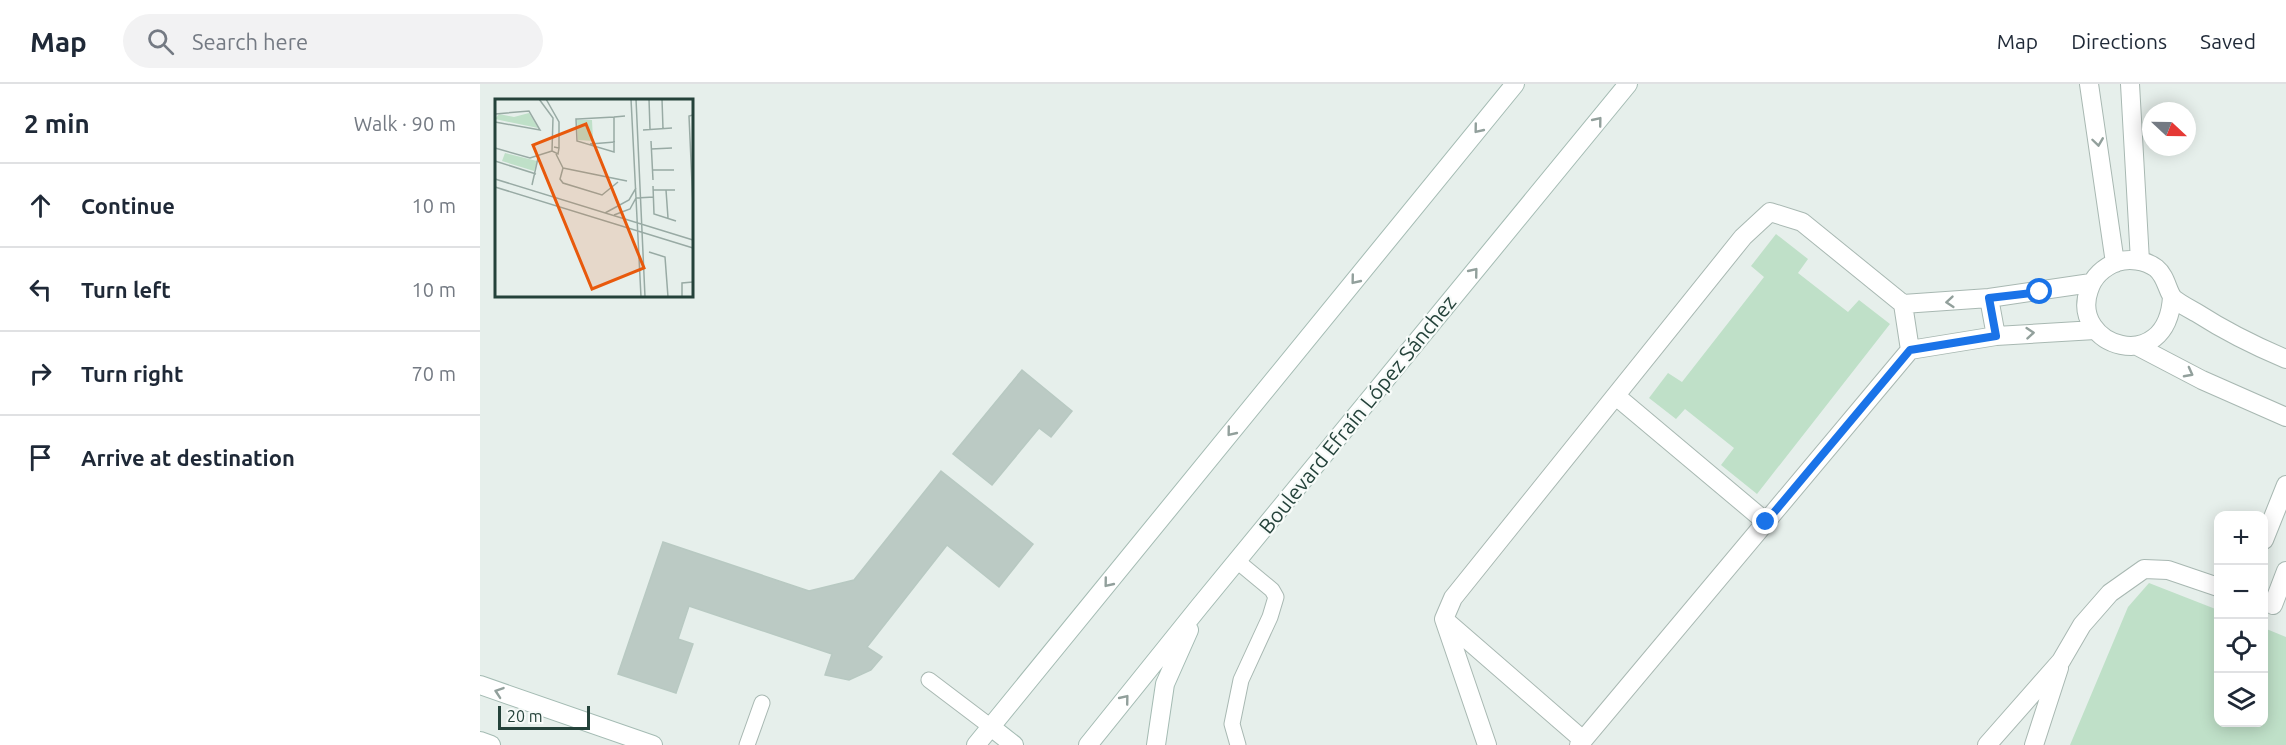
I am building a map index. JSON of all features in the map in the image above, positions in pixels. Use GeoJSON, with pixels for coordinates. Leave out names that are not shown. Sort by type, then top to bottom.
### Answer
{"type":"FeatureCollection","features":[{"type":"Feature","properties":{"kind":"street"},"geometry":{"type":"LineString","coordinates":[[976,745],[1515,84]]}},
{"type":"Feature","properties":{"kind":"street","name":"Boulevard Efraín López Sánchez"},"geometry":{"type":"LineString","coordinates":[[1088,745],[1628,84]]}},
{"type":"Feature","properties":{"kind":"street"},"geometry":{"type":"LineString","coordinates":[[2090,84],[2115,263]]}},
{"type":"Feature","properties":{"kind":"street"},"geometry":{"type":"LineString","coordinates":[[2130,84],[2140,261]]}},
{"type":"Feature","properties":{"kind":"street"},"geometry":{"type":"LineString","coordinates":[[2104,188],[2136,183]]}},
{"type":"Feature","properties":{"kind":"street"},"geometry":{"type":"LineString","coordinates":[[1487,745],[1444,619],[1453,598],[1743,237],[1770,212],[1802,222],[1903,304],[1910,350]]}},
{"type":"Feature","properties":{"kind":"street"},"geometry":{"type":"LineString","coordinates":[[2140,261],[2156,268],[2167,281],[2172,297],[2171,314],[2165,329],[2152,340],[2137,346],[2121,346],[2107,340],[2095,330],[2086,307],[2087,295],[2091,284],[2101,271],[2115,263],[2140,261]]}},
{"type":"Feature","properties":{"kind":"street"},"geometry":{"type":"LineString","coordinates":[[1903,304],[1989,298],[2091,284]]}},
{"type":"Feature","properties":{"kind":"street"},"geometry":{"type":"LineString","coordinates":[[2172,297],[2218,327],[2286,359]]}},
{"type":"Feature","properties":{"kind":"street"},"geometry":{"type":"LineString","coordinates":[[1989,298],[1996,336]]}},
{"type":"Feature","properties":{"kind":"street"},"geometry":{"type":"LineString","coordinates":[[1444,619],[1581,743],[1910,350],[1996,336],[2095,330]]}},
{"type":"Feature","properties":{"kind":"street"},"geometry":{"type":"LineString","coordinates":[[2137,346],[2202,380],[2286,417]]}},
{"type":"Feature","properties":{"kind":"street"},"geometry":{"type":"LineString","coordinates":[[1616,396],[1766,522]]}},
{"type":"Feature","properties":{"kind":"street"},"geometry":{"type":"LineString","coordinates":[[2268,530],[2286,485]]}},
{"type":"Feature","properties":{"kind":"street"},"geometry":{"type":"LineString","coordinates":[[1987,745],[2061,660],[2082,625],[2110,593],[2144,569],[2168,570],[2214,586]]}},
{"type":"Feature","properties":{"kind":"street"},"geometry":{"type":"LineString","coordinates":[[2274,606],[2286,572]]}},
{"type":"Feature","properties":{"kind":"street"},"geometry":{"type":"LineString","coordinates":[[1156,745],[1165,684],[1199,607]]}},
{"type":"Feature","properties":{"kind":"street"},"geometry":{"type":"LineString","coordinates":[[2034,745],[2061,660]]}},
{"type":"Feature","properties":{"kind":"street"},"geometry":{"type":"LineString","coordinates":[[480,685],[653,745]]}},
{"type":"Feature","properties":{"kind":"street"},"geometry":{"type":"LineString","coordinates":[[991,727],[1014,745]]}},
{"type":"Feature","properties":{"kind":"street"},"geometry":{"type":"LineString","coordinates":[[480,741],[491,745]]}},
{"type":"Feature","properties":{"kind":"lane"},"geometry":{"type":"LineString","coordinates":[[1236,561],[1276,597],[1270,617],[1241,680],[1232,724],[1238,745]]}},
{"type":"Feature","properties":{"kind":"lane"},"geometry":{"type":"LineString","coordinates":[[929,680],[991,727]]}},
{"type":"Feature","properties":{"kind":"lane"},"geometry":{"type":"LineString","coordinates":[[747,745],[762,703]]}},
{"type":"Feature","properties":{"kind":"green space"},"geometry":{"type":"Polygon","coordinates":[[[1776,234],[1808,259],[1798,273],[1848,312],[1859,300],[1890,324],[1757,494],[1721,465],[1734,448],[1685,409],[1676,419],[1649,398],[1668,373],[1682,382],[1764,277],[1751,266],[1776,234]]]}},
{"type":"Feature","properties":{"kind":"green space"},"geometry":{"type":"Polygon","coordinates":[[[2149,583],[2214,608],[2214,727],[2268,727],[2268,630],[2286,637],[2286,745],[2070,745],[2128,607],[2149,583]]]}},
{"type":"Feature","properties":{"kind":"building"},"geometry":{"type":"Polygon","coordinates":[[[1022,370],[1072,411],[1051,437],[1039,428],[992,485],[953,454],[1022,370]]]}},
{"type":"Feature","properties":{"kind":"building"},"geometry":{"type":"Polygon","coordinates":[[[941,471],[1033,544],[999,587],[947,545],[867,647],[882,657],[871,670],[849,680],[825,675],[832,654],[689,606],[678,639],[693,644],[676,693],[618,674],[663,542],[809,591],[854,580],[941,471]]]}},
{"type":"Feature","properties":{"kind":"route"},"geometry":{"type":"LineString","coordinates":[[1766,522],[1910,350],[1996,336],[1989,298],[2040,292]]}}]}
